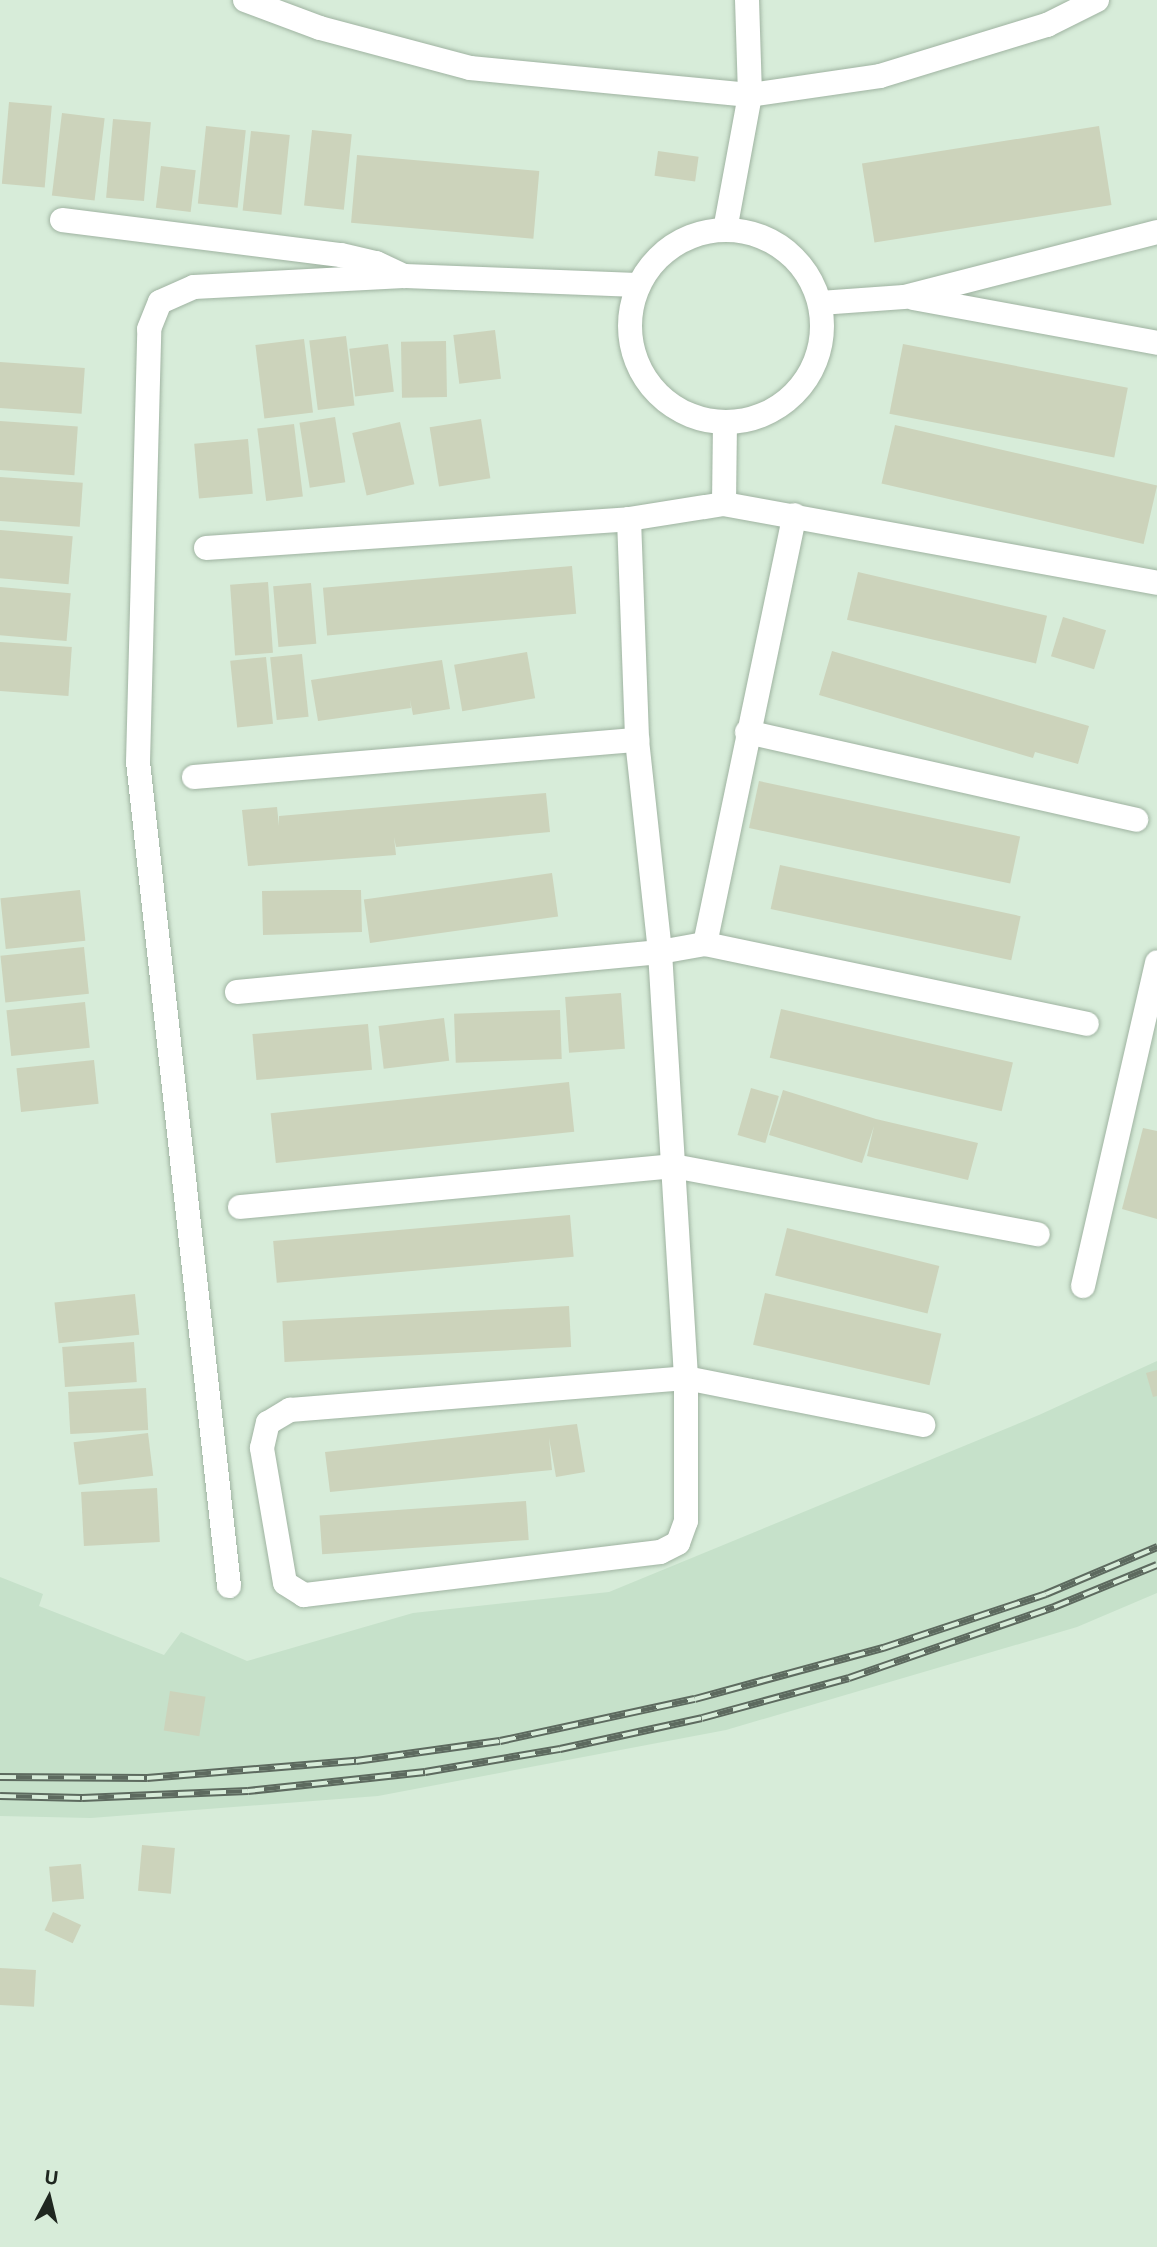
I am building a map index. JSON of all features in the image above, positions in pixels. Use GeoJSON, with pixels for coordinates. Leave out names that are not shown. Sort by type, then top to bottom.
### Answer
{"type":"FeatureCollection","features":[{"type":"Feature","properties":{"kind":"street"},"geometry":{"type":"LineString","coordinates":[[246,0],[320,28],[470,68],[750,95],[880,76],[1047,25],[1097,0]]}},
{"type":"Feature","properties":{"kind":"street"},"geometry":{"type":"LineString","coordinates":[[725,230],[750,95],[747,0]]}},
{"type":"Feature","properties":{"kind":"street"},"geometry":{"type":"LineString","coordinates":[[61,220],[341,255],[376,263],[404,276]]}},
{"type":"Feature","properties":{"kind":"street"},"geometry":{"type":"LineString","coordinates":[[725,230],[757,235],[785,250],[807,274],[820,303],[822,338],[812,371],[790,399],[760,417],[725,423],[687,415],[656,393],[635,360],[629,322],[638,285],[660,256],[690,237],[725,230]]}},
{"type":"Feature","properties":{"kind":"street"},"geometry":{"type":"LineString","coordinates":[[820,303],[904,296],[1157,232]]}},
{"type":"Feature","properties":{"kind":"street"},"geometry":{"type":"LineString","coordinates":[[229,1586],[138,762],[149,330],[160,302],[194,287],[404,276],[638,285]]}},
{"type":"Feature","properties":{"kind":"street"},"geometry":{"type":"LineString","coordinates":[[904,296],[1157,342]]}},
{"type":"Feature","properties":{"kind":"street"},"geometry":{"type":"LineString","coordinates":[[724,504],[725,423]]}},
{"type":"Feature","properties":{"kind":"street"},"geometry":{"type":"LineString","coordinates":[[206,548],[629,519],[724,504],[1157,583]]}},
{"type":"Feature","properties":{"kind":"street"},"geometry":{"type":"LineString","coordinates":[[705,944],[747,732],[795,515]]}},
{"type":"Feature","properties":{"kind":"street"},"geometry":{"type":"LineString","coordinates":[[629,519],[637,740],[660,952],[686,1378],[687,1521],[678,1543],[660,1552],[489,1575],[304,1595],[285,1583],[262,1448],[268,1423],[289,1410],[686,1378],[923,1425]]}},
{"type":"Feature","properties":{"kind":"street"},"geometry":{"type":"LineString","coordinates":[[747,732],[1136,820]]}},
{"type":"Feature","properties":{"kind":"street"},"geometry":{"type":"LineString","coordinates":[[194,777],[637,740]]}},
{"type":"Feature","properties":{"kind":"street"},"geometry":{"type":"LineString","coordinates":[[237,992],[660,952],[705,944],[1087,1024]]}},
{"type":"Feature","properties":{"kind":"street"},"geometry":{"type":"LineString","coordinates":[[1083,1286],[1157,962]]}},
{"type":"Feature","properties":{"kind":"street"},"geometry":{"type":"LineString","coordinates":[[240,1207],[673,1166],[1038,1234]]}},
{"type":"Feature","properties":{"kind":"shaded area"},"geometry":{"type":"Polygon","coordinates":[[[1157,1361],[1157,1593],[1077,1627],[726,1730],[378,1796],[91,1818],[0,1816],[0,1577],[43,1594],[39,1606],[164,1655],[181,1632],[247,1661],[413,1613],[609,1592],[1039,1415],[1157,1361]]]}},
{"type":"Feature","properties":{"kind":"building"},"geometry":{"type":"Polygon","coordinates":[[[9,102],[52,106],[45,187],[2,184],[9,102]]]}},
{"type":"Feature","properties":{"kind":"building"},"geometry":{"type":"Polygon","coordinates":[[[62,113],[105,118],[95,201],[52,195],[62,113]]]}},
{"type":"Feature","properties":{"kind":"building"},"geometry":{"type":"Polygon","coordinates":[[[113,119],[151,122],[144,201],[106,198],[113,119]]]}},
{"type":"Feature","properties":{"kind":"building"},"geometry":{"type":"Polygon","coordinates":[[[206,126],[246,130],[238,208],[198,204],[206,126]]]}},
{"type":"Feature","properties":{"kind":"building"},"geometry":{"type":"Polygon","coordinates":[[[1099,126],[1112,205],[874,243],[862,164],[1099,126]]]}},
{"type":"Feature","properties":{"kind":"building"},"geometry":{"type":"Polygon","coordinates":[[[312,130],[352,134],[344,210],[304,206],[312,130]]]}},
{"type":"Feature","properties":{"kind":"building"},"geometry":{"type":"Polygon","coordinates":[[[251,131],[290,135],[281,215],[243,211],[251,131]]]}},
{"type":"Feature","properties":{"kind":"building"},"geometry":{"type":"Polygon","coordinates":[[[658,151],[699,157],[695,181],[655,176],[658,151]]]}},
{"type":"Feature","properties":{"kind":"building"},"geometry":{"type":"Polygon","coordinates":[[[357,155],[539,171],[533,239],[351,223],[357,155]]]}},
{"type":"Feature","properties":{"kind":"building"},"geometry":{"type":"Polygon","coordinates":[[[161,166],[196,170],[191,212],[156,208],[161,166]]]}},
{"type":"Feature","properties":{"kind":"building"},"geometry":{"type":"Polygon","coordinates":[[[495,330],[501,379],[459,384],[453,335],[495,330]]]}},
{"type":"Feature","properties":{"kind":"building"},"geometry":{"type":"Polygon","coordinates":[[[346,336],[355,405],[318,410],[309,341],[346,336]]]}},
{"type":"Feature","properties":{"kind":"building"},"geometry":{"type":"Polygon","coordinates":[[[304,339],[313,412],[264,418],[255,345],[304,339]]]}},
{"type":"Feature","properties":{"kind":"building"},"geometry":{"type":"Polygon","coordinates":[[[446,341],[447,397],[402,398],[401,342],[446,341]]]}},
{"type":"Feature","properties":{"kind":"building"},"geometry":{"type":"Polygon","coordinates":[[[388,344],[394,392],[355,396],[349,349],[388,344]]]}},
{"type":"Feature","properties":{"kind":"building"},"geometry":{"type":"Polygon","coordinates":[[[903,344],[1128,388],[1114,457],[889,414],[903,344]]]}},
{"type":"Feature","properties":{"kind":"building"},"geometry":{"type":"Polygon","coordinates":[[[0,362],[85,368],[82,414],[0,408],[0,362]]]}},
{"type":"Feature","properties":{"kind":"building"},"geometry":{"type":"Polygon","coordinates":[[[335,417],[345,482],[310,488],[299,423],[335,417]]]}},
{"type":"Feature","properties":{"kind":"building"},"geometry":{"type":"Polygon","coordinates":[[[481,419],[490,478],[439,486],[430,427],[481,419]]]}},
{"type":"Feature","properties":{"kind":"building"},"geometry":{"type":"Polygon","coordinates":[[[0,421],[78,426],[74,475],[0,470],[0,421]]]}},
{"type":"Feature","properties":{"kind":"building"},"geometry":{"type":"Polygon","coordinates":[[[400,422],[414,484],[367,495],[352,433],[400,422]]]}},
{"type":"Feature","properties":{"kind":"building"},"geometry":{"type":"Polygon","coordinates":[[[294,424],[303,496],[266,501],[257,429],[294,424]]]}},
{"type":"Feature","properties":{"kind":"building"},"geometry":{"type":"Polygon","coordinates":[[[895,425],[1157,485],[1144,544],[882,483],[895,425]]]}},
{"type":"Feature","properties":{"kind":"building"},"geometry":{"type":"Polygon","coordinates":[[[248,439],[253,494],[199,498],[194,444],[248,439]]]}},
{"type":"Feature","properties":{"kind":"building"},"geometry":{"type":"Polygon","coordinates":[[[0,477],[83,483],[80,527],[0,521],[0,477]]]}},
{"type":"Feature","properties":{"kind":"building"},"geometry":{"type":"Polygon","coordinates":[[[0,530],[73,536],[69,584],[0,578],[0,530]]]}},
{"type":"Feature","properties":{"kind":"building"},"geometry":{"type":"Polygon","coordinates":[[[572,566],[576,614],[327,636],[323,588],[572,566]]]}},
{"type":"Feature","properties":{"kind":"building"},"geometry":{"type":"Polygon","coordinates":[[[858,572],[1047,616],[1036,663],[847,620],[858,572]]]}},
{"type":"Feature","properties":{"kind":"building"},"geometry":{"type":"Polygon","coordinates":[[[268,582],[273,653],[235,655],[230,585],[268,582]]]}},
{"type":"Feature","properties":{"kind":"building"},"geometry":{"type":"Polygon","coordinates":[[[311,583],[316,644],[278,647],[273,586],[311,583]]]}},
{"type":"Feature","properties":{"kind":"building"},"geometry":{"type":"Polygon","coordinates":[[[0,587],[71,593],[67,641],[0,635],[0,587]]]}},
{"type":"Feature","properties":{"kind":"building"},"geometry":{"type":"Polygon","coordinates":[[[1063,617],[1106,630],[1094,669],[1051,656],[1063,617]]]}},
{"type":"Feature","properties":{"kind":"building"},"geometry":{"type":"Polygon","coordinates":[[[0,642],[72,647],[68,696],[0,691],[0,642]]]}},
{"type":"Feature","properties":{"kind":"building"},"geometry":{"type":"Polygon","coordinates":[[[832,651],[1089,726],[1078,764],[1035,752],[1033,758],[819,695],[832,651]]]}},
{"type":"Feature","properties":{"kind":"building"},"geometry":{"type":"Polygon","coordinates":[[[527,652],[535,698],[462,711],[454,665],[527,652]]]}},
{"type":"Feature","properties":{"kind":"building"},"geometry":{"type":"Polygon","coordinates":[[[302,654],[309,717],[277,720],[270,657],[302,654]]]}},
{"type":"Feature","properties":{"kind":"building"},"geometry":{"type":"Polygon","coordinates":[[[266,657],[273,724],[237,727],[230,661],[266,657]]]}},
{"type":"Feature","properties":{"kind":"building"},"geometry":{"type":"Polygon","coordinates":[[[442,660],[450,709],[413,715],[410,700],[411,708],[318,721],[311,680],[442,660]]]}},
{"type":"Feature","properties":{"kind":"building"},"geometry":{"type":"Polygon","coordinates":[[[759,781],[1020,837],[1010,883],[749,828],[759,781]]]}},
{"type":"Feature","properties":{"kind":"building"},"geometry":{"type":"Polygon","coordinates":[[[546,793],[550,832],[396,847],[394,837],[396,855],[248,866],[242,810],[277,807],[279,826],[279,816],[546,793]]]}},
{"type":"Feature","properties":{"kind":"building"},"geometry":{"type":"Polygon","coordinates":[[[780,865],[1021,916],[1011,960],[771,909],[780,865]]]}},
{"type":"Feature","properties":{"kind":"building"},"geometry":{"type":"Polygon","coordinates":[[[552,873],[558,917],[370,943],[364,899],[552,873]]]}},
{"type":"Feature","properties":{"kind":"building"},"geometry":{"type":"Polygon","coordinates":[[[80,890],[85,941],[6,949],[0,898],[80,890]]]}},
{"type":"Feature","properties":{"kind":"building"},"geometry":{"type":"Polygon","coordinates":[[[361,890],[362,932],[263,935],[262,891],[361,890]]]}},
{"type":"Feature","properties":{"kind":"building"},"geometry":{"type":"Polygon","coordinates":[[[84,947],[89,994],[5,1003],[0,956],[84,947]]]}},
{"type":"Feature","properties":{"kind":"building"},"geometry":{"type":"Polygon","coordinates":[[[621,993],[625,1049],[569,1053],[565,997],[621,993]]]}},
{"type":"Feature","properties":{"kind":"building"},"geometry":{"type":"Polygon","coordinates":[[[85,1002],[90,1048],[11,1056],[6,1010],[85,1002]]]}},
{"type":"Feature","properties":{"kind":"building"},"geometry":{"type":"Polygon","coordinates":[[[781,1009],[1013,1063],[1002,1111],[770,1058],[781,1009]]]}},
{"type":"Feature","properties":{"kind":"building"},"geometry":{"type":"Polygon","coordinates":[[[560,1010],[562,1059],[456,1063],[454,1014],[560,1010]]]}},
{"type":"Feature","properties":{"kind":"building"},"geometry":{"type":"Polygon","coordinates":[[[444,1018],[449,1061],[384,1069],[378,1026],[444,1018]]]}},
{"type":"Feature","properties":{"kind":"building"},"geometry":{"type":"Polygon","coordinates":[[[368,1024],[372,1070],[256,1080],[252,1034],[368,1024]]]}},
{"type":"Feature","properties":{"kind":"building"},"geometry":{"type":"Polygon","coordinates":[[[94,1060],[99,1104],[21,1112],[16,1068],[94,1060]]]}},
{"type":"Feature","properties":{"kind":"building"},"geometry":{"type":"Polygon","coordinates":[[[569,1082],[574,1132],[276,1163],[271,1113],[569,1082]]]}},
{"type":"Feature","properties":{"kind":"building"},"geometry":{"type":"Polygon","coordinates":[[[751,1088],[779,1096],[765,1143],[737,1135],[751,1088]]]}},
{"type":"Feature","properties":{"kind":"building"},"geometry":{"type":"Polygon","coordinates":[[[783,1090],[876,1119],[978,1143],[968,1180],[867,1156],[874,1126],[862,1163],[769,1135],[783,1090]]]}},
{"type":"Feature","properties":{"kind":"building"},"geometry":{"type":"Polygon","coordinates":[[[1143,1128],[1157,1131],[1157,1219],[1122,1209],[1143,1128]]]}},
{"type":"Feature","properties":{"kind":"building"},"geometry":{"type":"Polygon","coordinates":[[[570,1215],[574,1257],[277,1283],[273,1241],[570,1215]]]}},
{"type":"Feature","properties":{"kind":"building"},"geometry":{"type":"Polygon","coordinates":[[[787,1228],[939,1266],[927,1314],[775,1276],[787,1228]]]}},
{"type":"Feature","properties":{"kind":"building"},"geometry":{"type":"Polygon","coordinates":[[[765,1293],[941,1334],[929,1385],[753,1345],[765,1293]]]}},
{"type":"Feature","properties":{"kind":"building"},"geometry":{"type":"Polygon","coordinates":[[[135,1294],[139,1335],[59,1343],[54,1302],[135,1294]]]}},
{"type":"Feature","properties":{"kind":"building"},"geometry":{"type":"Polygon","coordinates":[[[569,1306],[571,1347],[285,1362],[282,1321],[569,1306]]]}},
{"type":"Feature","properties":{"kind":"building"},"geometry":{"type":"Polygon","coordinates":[[[134,1342],[137,1382],[65,1387],[62,1347],[134,1342]]]}},
{"type":"Feature","properties":{"kind":"building"},"geometry":{"type":"Polygon","coordinates":[[[1157,1370],[1157,1396],[1153,1397],[1146,1373],[1157,1370]]]}},
{"type":"Feature","properties":{"kind":"building"},"geometry":{"type":"Polygon","coordinates":[[[146,1388],[148,1430],[70,1434],[68,1392],[146,1388]]]}},
{"type":"Feature","properties":{"kind":"building"},"geometry":{"type":"Polygon","coordinates":[[[577,1424],[585,1472],[556,1477],[549,1438],[552,1470],[330,1492],[325,1452],[577,1424]]]}},
{"type":"Feature","properties":{"kind":"building"},"geometry":{"type":"Polygon","coordinates":[[[148,1433],[153,1476],[79,1485],[74,1442],[148,1433]]]}},
{"type":"Feature","properties":{"kind":"building"},"geometry":{"type":"Polygon","coordinates":[[[157,1488],[160,1542],[84,1546],[81,1492],[157,1488]]]}},
{"type":"Feature","properties":{"kind":"building"},"geometry":{"type":"Polygon","coordinates":[[[526,1501],[529,1540],[322,1554],[320,1515],[526,1501]]]}},
{"type":"Feature","properties":{"kind":"building"},"geometry":{"type":"Polygon","coordinates":[[[170,1691],[206,1697],[199,1736],[164,1731],[170,1691]]]}},
{"type":"Feature","properties":{"kind":"building"},"geometry":{"type":"Polygon","coordinates":[[[142,1845],[175,1848],[171,1894],[138,1891],[142,1845]]]}},
{"type":"Feature","properties":{"kind":"building"},"geometry":{"type":"Polygon","coordinates":[[[81,1864],[84,1899],[52,1902],[49,1867],[81,1864]]]}},
{"type":"Feature","properties":{"kind":"building"},"geometry":{"type":"Polygon","coordinates":[[[53,1912],[81,1925],[73,1943],[45,1930],[53,1912]]]}},
{"type":"Feature","properties":{"kind":"building"},"geometry":{"type":"Polygon","coordinates":[[[0,1968],[36,1970],[34,2007],[0,2005],[0,1968]]]}},
{"type":"Feature","properties":{"kind":"railway"},"geometry":{"type":"LineString","coordinates":[[0,1777],[147,1778],[356,1761],[500,1741],[695,1699],[883,1648],[1046,1594],[1157,1547]]}},
{"type":"Feature","properties":{"kind":"railway"},"geometry":{"type":"LineString","coordinates":[[0,1796],[82,1798],[248,1791],[425,1772],[560,1749],[702,1718],[849,1678],[1054,1607],[1157,1565]]}}]}
